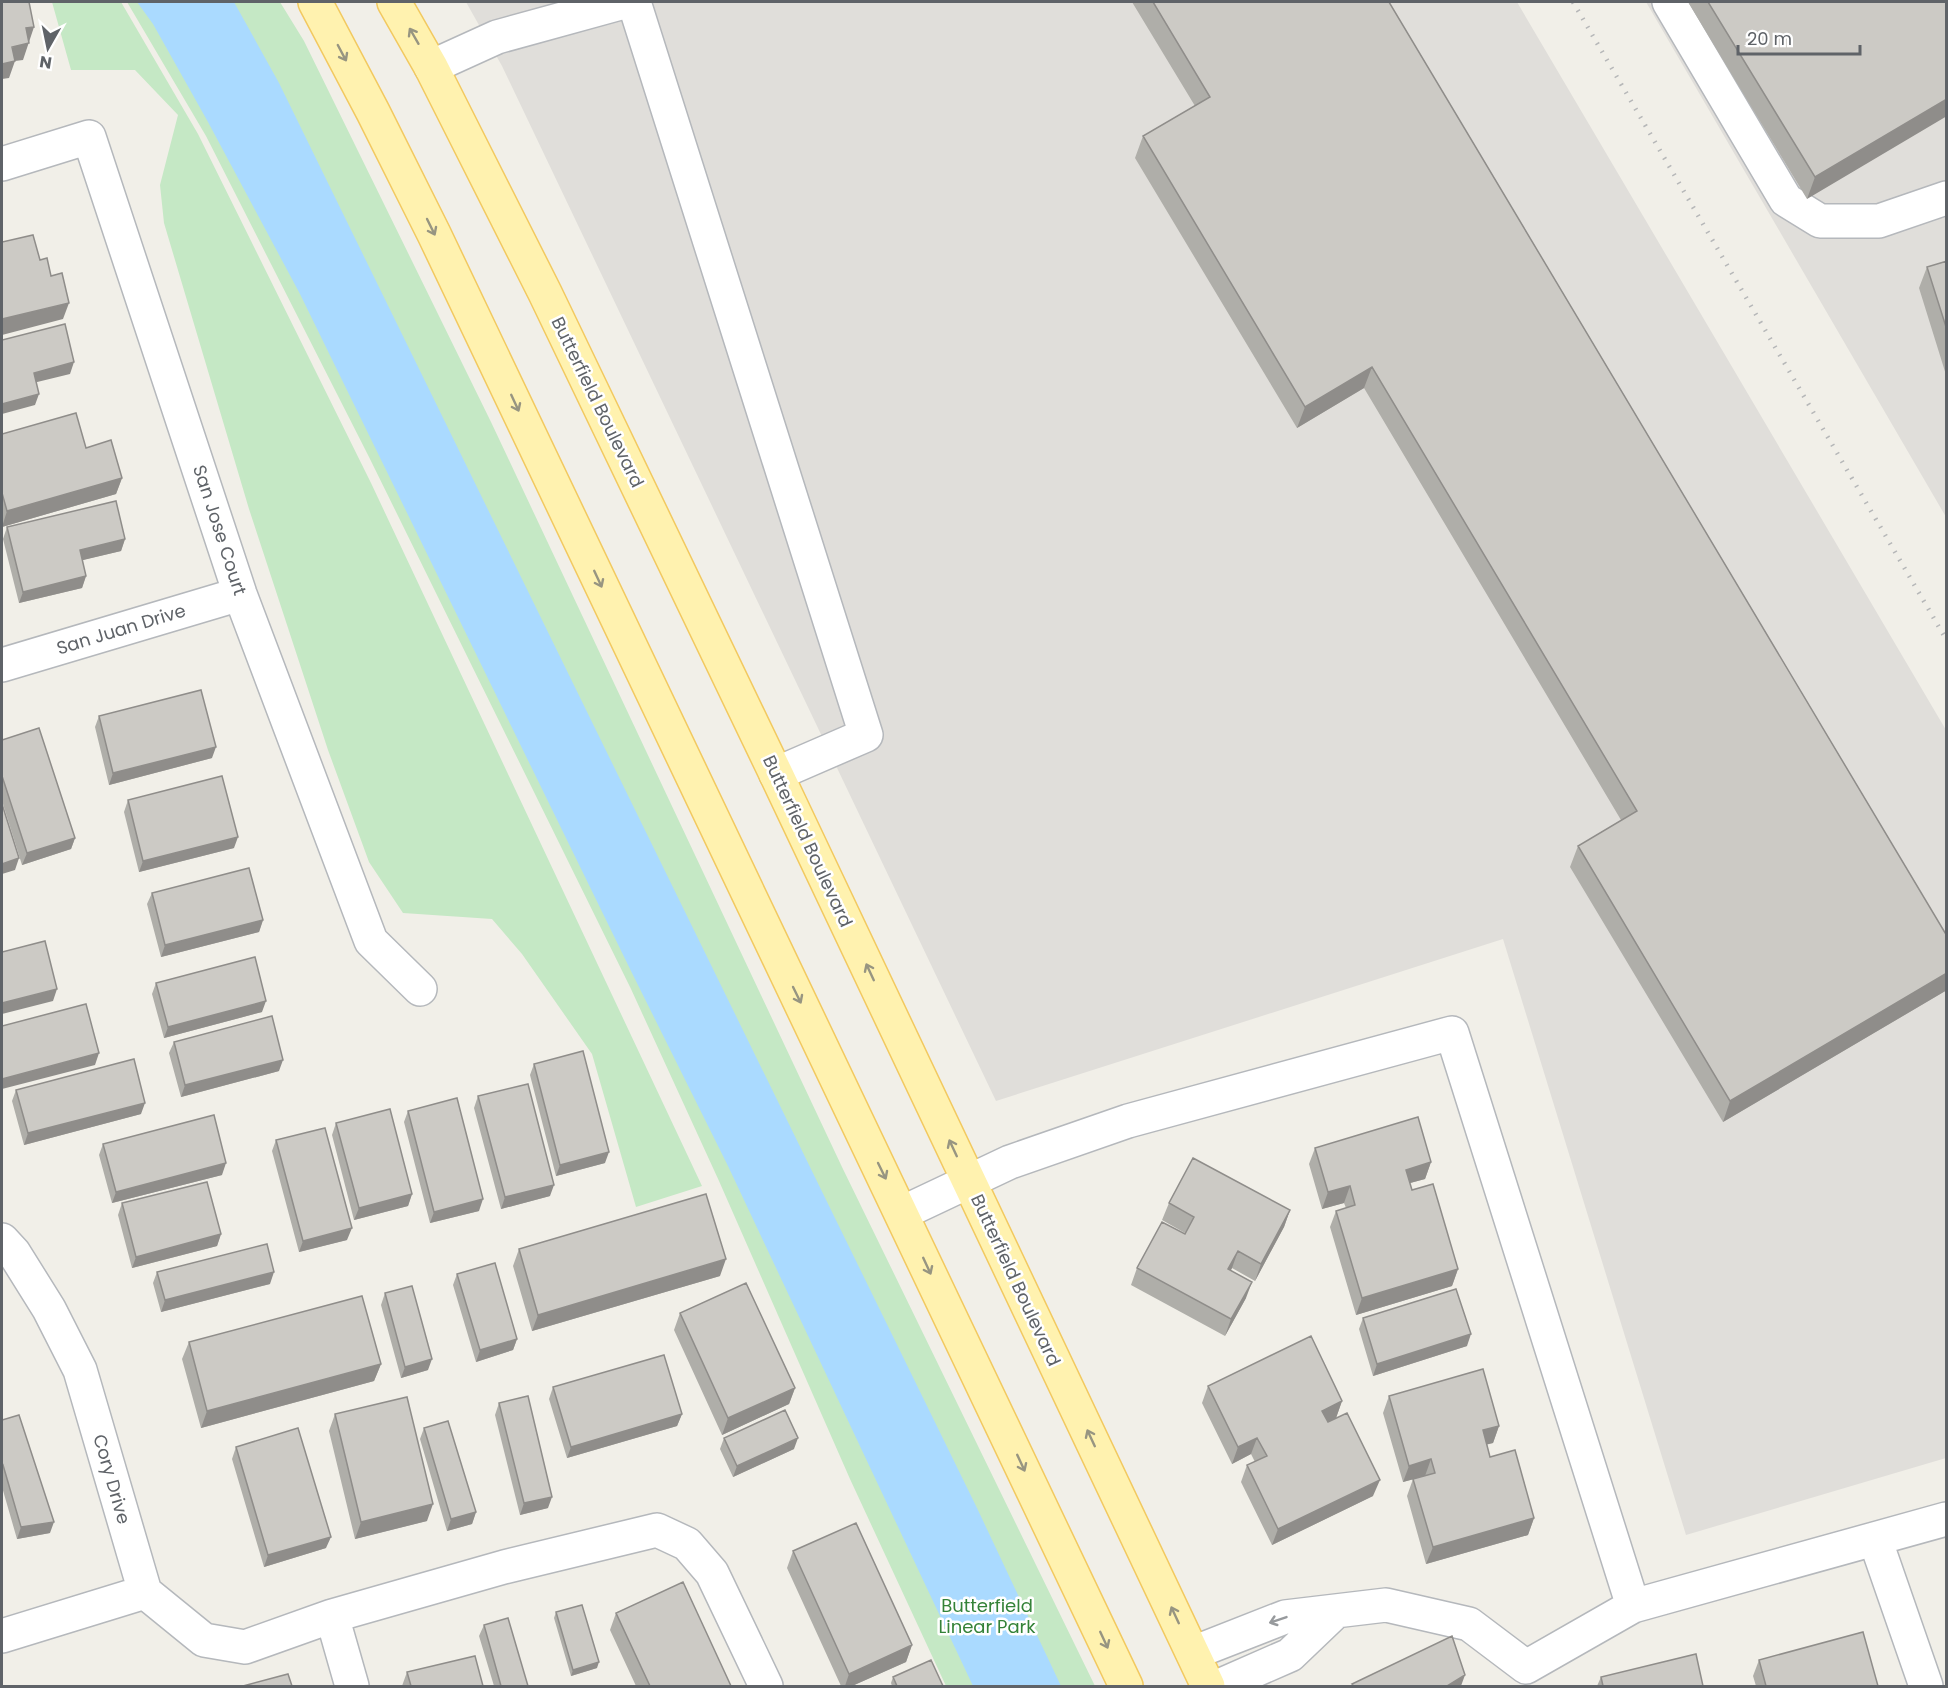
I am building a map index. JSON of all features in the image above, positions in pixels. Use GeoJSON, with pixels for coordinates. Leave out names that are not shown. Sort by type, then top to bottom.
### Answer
{"type":"FeatureCollection","features":[{"type":"Feature","properties":{"kind":"main road"},"geometry":{"type":"LineString","coordinates":[[315,2],[434,234],[1126,1686]]}},
{"type":"Feature","properties":{"kind":"main road","name":"Butterfield Boulevard"},"geometry":{"type":"LineString","coordinates":[[394,2],[431,67],[545,293],[776,774],[1208,1686]]}},
{"type":"Feature","properties":{"kind":"street"},"geometry":{"type":"LineString","coordinates":[[431,67],[497,37],[624,2]]}},
{"type":"Feature","properties":{"kind":"street"},"geometry":{"type":"LineString","coordinates":[[634,2],[866,735],[776,774]]}},
{"type":"Feature","properties":{"kind":"street"},"geometry":{"type":"LineString","coordinates":[[1669,2],[1786,200],[1820,221],[1879,221],[1947,198]]}},
{"type":"Feature","properties":{"kind":"street","name":"San Jose Court"},"geometry":{"type":"LineString","coordinates":[[2,164],[89,137],[240,594],[371,941],[420,989]]}},
{"type":"Feature","properties":{"kind":"street","name":"San Juan Drive"},"geometry":{"type":"LineString","coordinates":[[2,665],[240,594]]}},
{"type":"Feature","properties":{"kind":"street"},"geometry":{"type":"LineString","coordinates":[[902,1213],[1010,1162],[1128,1122],[1452,1033],[1633,1606]]}},
{"type":"Feature","properties":{"kind":"street","name":"Cory Drive"},"geometry":{"type":"LineString","coordinates":[[2,1240],[14,1253],[49,1309],[80,1370],[144,1592]]}},
{"type":"Feature","properties":{"kind":"street"},"geometry":{"type":"LineString","coordinates":[[1193,1653],[1285,1617],[1386,1605],[1469,1624],[1526,1677],[1633,1606],[1947,1519]]}},
{"type":"Feature","properties":{"kind":"street"},"geometry":{"type":"LineString","coordinates":[[2,1636],[144,1592],[204,1640],[245,1647],[332,1617],[504,1567],[657,1530],[687,1544],[712,1572],[766,1686]]}},
{"type":"Feature","properties":{"kind":"street"},"geometry":{"type":"LineString","coordinates":[[1875,1539],[1926,1686]]}},
{"type":"Feature","properties":{"kind":"street"},"geometry":{"type":"LineString","coordinates":[[1219,1686],[1290,1654],[1335,1612]]}},
{"type":"Feature","properties":{"kind":"street"},"geometry":{"type":"LineString","coordinates":[[332,1617],[352,1686]]}},
{"type":"Feature","properties":{"kind":"shaded area"},"geometry":{"type":"Polygon","coordinates":[[[466,2],[1517,2],[1946,730],[1946,1458],[1686,1535],[1503,939],[996,1101],[502,66],[466,2]]]}},
{"type":"Feature","properties":{"kind":"shaded area"},"geometry":{"type":"Polygon","coordinates":[[[1646,2],[1946,2],[1946,517],[1646,2]]]}},
{"type":"Feature","properties":{"kind":"green space"},"geometry":{"type":"Polygon","coordinates":[[[52,2],[121,2],[198,134],[371,483],[702,1186],[636,1207],[592,1054],[522,954],[492,919],[403,913],[369,862],[328,750],[249,509],[164,223],[160,185],[178,115],[135,70],[71,70],[52,2]]]}},
{"type":"Feature","properties":{"kind":"green space","name":"Butterfield Linear Park"},"geometry":{"type":"Polygon","coordinates":[[[127,2],[280,2],[304,41],[491,422],[842,1167],[1095,1686],[946,1686],[850,1479],[719,1181],[631,989],[369,457],[206,136],[127,2]]]}},
{"type":"Feature","properties":{"kind":"water","name":"Butterfield Linear Park"},"geometry":{"type":"Polygon","coordinates":[[[137,2],[234,2],[279,83],[977,1508],[1061,1686],[973,1686],[728,1166],[300,294],[208,122],[153,24],[137,2]]]}},
{"type":"Feature","properties":{"kind":"building"},"geometry":{"type":"Polygon","coordinates":[[[2,2],[29,2],[34,27],[26,28],[29,43],[12,47],[15,61],[2,64],[2,2]]]}},
{"type":"Feature","properties":{"kind":"building"},"geometry":{"type":"Polygon","coordinates":[[[1153,2],[1389,2],[1947,936],[1947,973],[1730,1101],[1578,846],[1637,811],[1372,367],[1305,407],[1143,136],[1210,97],[1153,2]]]}},
{"type":"Feature","properties":{"kind":"building"},"geometry":{"type":"Polygon","coordinates":[[[1708,2],[1947,2],[1947,99],[1815,177],[1708,2]]]}},
{"type":"Feature","properties":{"kind":"building"},"geometry":{"type":"Polygon","coordinates":[[[33,235],[40,260],[47,258],[51,276],[62,273],[69,303],[2,319],[2,242],[33,235]]]}},
{"type":"Feature","properties":{"kind":"building"},"geometry":{"type":"Polygon","coordinates":[[[1947,261],[1947,330],[1927,267],[1947,261]]]}},
{"type":"Feature","properties":{"kind":"building"},"geometry":{"type":"Polygon","coordinates":[[[65,324],[74,362],[34,373],[39,394],[2,404],[2,340],[65,324]]]}},
{"type":"Feature","properties":{"kind":"building"},"geometry":{"type":"Polygon","coordinates":[[[76,413],[86,448],[111,440],[122,478],[7,511],[2,493],[2,434],[76,413]]]}},
{"type":"Feature","properties":{"kind":"building"},"geometry":{"type":"Polygon","coordinates":[[[116,501],[125,539],[80,550],[86,576],[23,592],[7,527],[116,501]]]}},
{"type":"Feature","properties":{"kind":"building"},"geometry":{"type":"Polygon","coordinates":[[[201,690],[216,747],[113,773],[99,716],[201,690]]]}},
{"type":"Feature","properties":{"kind":"building"},"geometry":{"type":"Polygon","coordinates":[[[39,728],[75,838],[27,853],[2,776],[2,740],[39,728]]]}},
{"type":"Feature","properties":{"kind":"building"},"geometry":{"type":"Polygon","coordinates":[[[222,776],[238,837],[143,861],[128,800],[222,776]]]}},
{"type":"Feature","properties":{"kind":"building"},"geometry":{"type":"Polygon","coordinates":[[[2,804],[19,858],[2,864],[2,804]]]}},
{"type":"Feature","properties":{"kind":"building"},"geometry":{"type":"Polygon","coordinates":[[[249,868],[263,920],[165,945],[152,893],[249,868]]]}},
{"type":"Feature","properties":{"kind":"building"},"geometry":{"type":"Polygon","coordinates":[[[45,941],[57,989],[2,1003],[2,952],[45,941]]]}},
{"type":"Feature","properties":{"kind":"building"},"geometry":{"type":"Polygon","coordinates":[[[255,957],[266,1001],[168,1027],[156,983],[255,957]]]}},
{"type":"Feature","properties":{"kind":"building"},"geometry":{"type":"Polygon","coordinates":[[[86,1004],[99,1053],[2,1079],[2,1026],[86,1004]]]}},
{"type":"Feature","properties":{"kind":"building"},"geometry":{"type":"Polygon","coordinates":[[[272,1016],[283,1060],[185,1085],[174,1042],[272,1016]]]}},
{"type":"Feature","properties":{"kind":"building"},"geometry":{"type":"Polygon","coordinates":[[[583,1051],[609,1152],[560,1165],[534,1064],[583,1051]]]}},
{"type":"Feature","properties":{"kind":"building"},"geometry":{"type":"Polygon","coordinates":[[[134,1059],[145,1103],[28,1133],[16,1090],[134,1059]]]}},
{"type":"Feature","properties":{"kind":"building"},"geometry":{"type":"Polygon","coordinates":[[[528,1084],[554,1185],[505,1197],[478,1096],[528,1084]]]}},
{"type":"Feature","properties":{"kind":"building"},"geometry":{"type":"Polygon","coordinates":[[[457,1098],[483,1199],[434,1212],[408,1111],[457,1098]]]}},
{"type":"Feature","properties":{"kind":"building"},"geometry":{"type":"Polygon","coordinates":[[[390,1109],[412,1194],[359,1208],[336,1123],[390,1109]]]}},
{"type":"Feature","properties":{"kind":"building"},"geometry":{"type":"Polygon","coordinates":[[[214,1115],[226,1163],[116,1192],[103,1144],[214,1115]]]}},
{"type":"Feature","properties":{"kind":"building"},"geometry":{"type":"Polygon","coordinates":[[[1418,1117],[1431,1162],[1406,1170],[1412,1190],[1433,1184],[1458,1269],[1362,1298],[1336,1211],[1355,1205],[1350,1186],[1328,1192],[1315,1148],[1418,1117]]]}},
{"type":"Feature","properties":{"kind":"building"},"geometry":{"type":"Polygon","coordinates":[[[325,1128],[352,1228],[303,1241],[276,1140],[325,1128]]]}},
{"type":"Feature","properties":{"kind":"building"},"geometry":{"type":"Polygon","coordinates":[[[1193,1158],[1290,1210],[1261,1264],[1238,1251],[1228,1269],[1252,1282],[1231,1319],[1137,1268],[1162,1222],[1185,1234],[1194,1217],[1169,1203],[1193,1158]]]}},
{"type":"Feature","properties":{"kind":"building"},"geometry":{"type":"Polygon","coordinates":[[[207,1182],[221,1234],[136,1257],[122,1203],[207,1182]]]}},
{"type":"Feature","properties":{"kind":"building"},"geometry":{"type":"Polygon","coordinates":[[[706,1194],[726,1259],[538,1315],[519,1249],[706,1194]]]}},
{"type":"Feature","properties":{"kind":"building"},"geometry":{"type":"Polygon","coordinates":[[[267,1244],[274,1272],[165,1300],[157,1272],[267,1244]]]}},
{"type":"Feature","properties":{"kind":"building"},"geometry":{"type":"Polygon","coordinates":[[[495,1263],[517,1339],[480,1350],[457,1274],[495,1263]]]}},
{"type":"Feature","properties":{"kind":"building"},"geometry":{"type":"Polygon","coordinates":[[[746,1283],[795,1388],[728,1418],[680,1313],[746,1283]]]}},
{"type":"Feature","properties":{"kind":"building"},"geometry":{"type":"Polygon","coordinates":[[[412,1286],[432,1359],[405,1367],[385,1293],[412,1286]]]}},
{"type":"Feature","properties":{"kind":"building"},"geometry":{"type":"Polygon","coordinates":[[[1456,1289],[1471,1334],[1377,1364],[1363,1318],[1456,1289]]]}},
{"type":"Feature","properties":{"kind":"building"},"geometry":{"type":"Polygon","coordinates":[[[362,1296],[381,1364],[207,1411],[189,1342],[362,1296]]]}},
{"type":"Feature","properties":{"kind":"building"},"geometry":{"type":"Polygon","coordinates":[[[1311,1336],[1342,1401],[1322,1411],[1328,1422],[1347,1413],[1380,1480],[1278,1529],[1247,1465],[1267,1456],[1257,1438],[1238,1447],[1208,1386],[1311,1336]]]}},
{"type":"Feature","properties":{"kind":"building"},"geometry":{"type":"Polygon","coordinates":[[[664,1355],[682,1414],[571,1447],[553,1387],[664,1355]]]}},
{"type":"Feature","properties":{"kind":"building"},"geometry":{"type":"Polygon","coordinates":[[[1483,1369],[1499,1426],[1483,1430],[1490,1457],[1515,1450],[1534,1518],[1433,1547],[1413,1479],[1435,1473],[1431,1459],[1409,1466],[1389,1396],[1483,1369]]]}},
{"type":"Feature","properties":{"kind":"building"},"geometry":{"type":"Polygon","coordinates":[[[528,1396],[552,1497],[524,1503],[499,1403],[528,1396]]]}},
{"type":"Feature","properties":{"kind":"building"},"geometry":{"type":"Polygon","coordinates":[[[407,1397],[433,1504],[361,1522],[335,1414],[407,1397]]]}},
{"type":"Feature","properties":{"kind":"building"},"geometry":{"type":"Polygon","coordinates":[[[785,1410],[798,1438],[737,1466],[724,1438],[785,1410]]]}},
{"type":"Feature","properties":{"kind":"building"},"geometry":{"type":"Polygon","coordinates":[[[19,1415],[54,1522],[21,1527],[2,1466],[2,1420],[19,1415]]]}},
{"type":"Feature","properties":{"kind":"building"},"geometry":{"type":"Polygon","coordinates":[[[448,1421],[476,1512],[451,1519],[424,1428],[448,1421]]]}},
{"type":"Feature","properties":{"kind":"building"},"geometry":{"type":"Polygon","coordinates":[[[298,1428],[331,1537],[268,1555],[236,1447],[298,1428]]]}},
{"type":"Feature","properties":{"kind":"building"},"geometry":{"type":"Polygon","coordinates":[[[856,1523],[912,1645],[849,1674],[793,1551],[856,1523]]]}},
{"type":"Feature","properties":{"kind":"building"},"geometry":{"type":"Polygon","coordinates":[[[683,1582],[731,1686],[650,1686],[616,1613],[683,1582]]]}},
{"type":"Feature","properties":{"kind":"building"},"geometry":{"type":"Polygon","coordinates":[[[582,1605],[599,1662],[573,1670],[556,1612],[582,1605]]]}},
{"type":"Feature","properties":{"kind":"building"},"geometry":{"type":"Polygon","coordinates":[[[508,1618],[528,1686],[501,1686],[484,1625],[508,1618]]]}},
{"type":"Feature","properties":{"kind":"building"},"geometry":{"type":"Polygon","coordinates":[[[1863,1632],[1878,1686],[1766,1686],[1759,1660],[1863,1632]]]}},
{"type":"Feature","properties":{"kind":"building"},"geometry":{"type":"Polygon","coordinates":[[[1452,1636],[1465,1675],[1447,1686],[1354,1686],[1352,1684],[1452,1636]]]}},
{"type":"Feature","properties":{"kind":"building"},"geometry":{"type":"Polygon","coordinates":[[[1696,1654],[1703,1686],[1603,1686],[1601,1677],[1696,1654]]]}},
{"type":"Feature","properties":{"kind":"building"},"geometry":{"type":"Polygon","coordinates":[[[475,1656],[483,1686],[411,1686],[407,1672],[475,1656]]]}},
{"type":"Feature","properties":{"kind":"building"},"geometry":{"type":"Polygon","coordinates":[[[931,1660],[943,1686],[897,1686],[893,1677],[931,1660]]]}},
{"type":"Feature","properties":{"kind":"building"},"geometry":{"type":"Polygon","coordinates":[[[288,1674],[292,1686],[243,1686],[288,1674]]]}},
{"type":"Feature","properties":{"kind":"railway"},"geometry":{"type":"LineString","coordinates":[[1573,2],[1946,639]]}}]}
